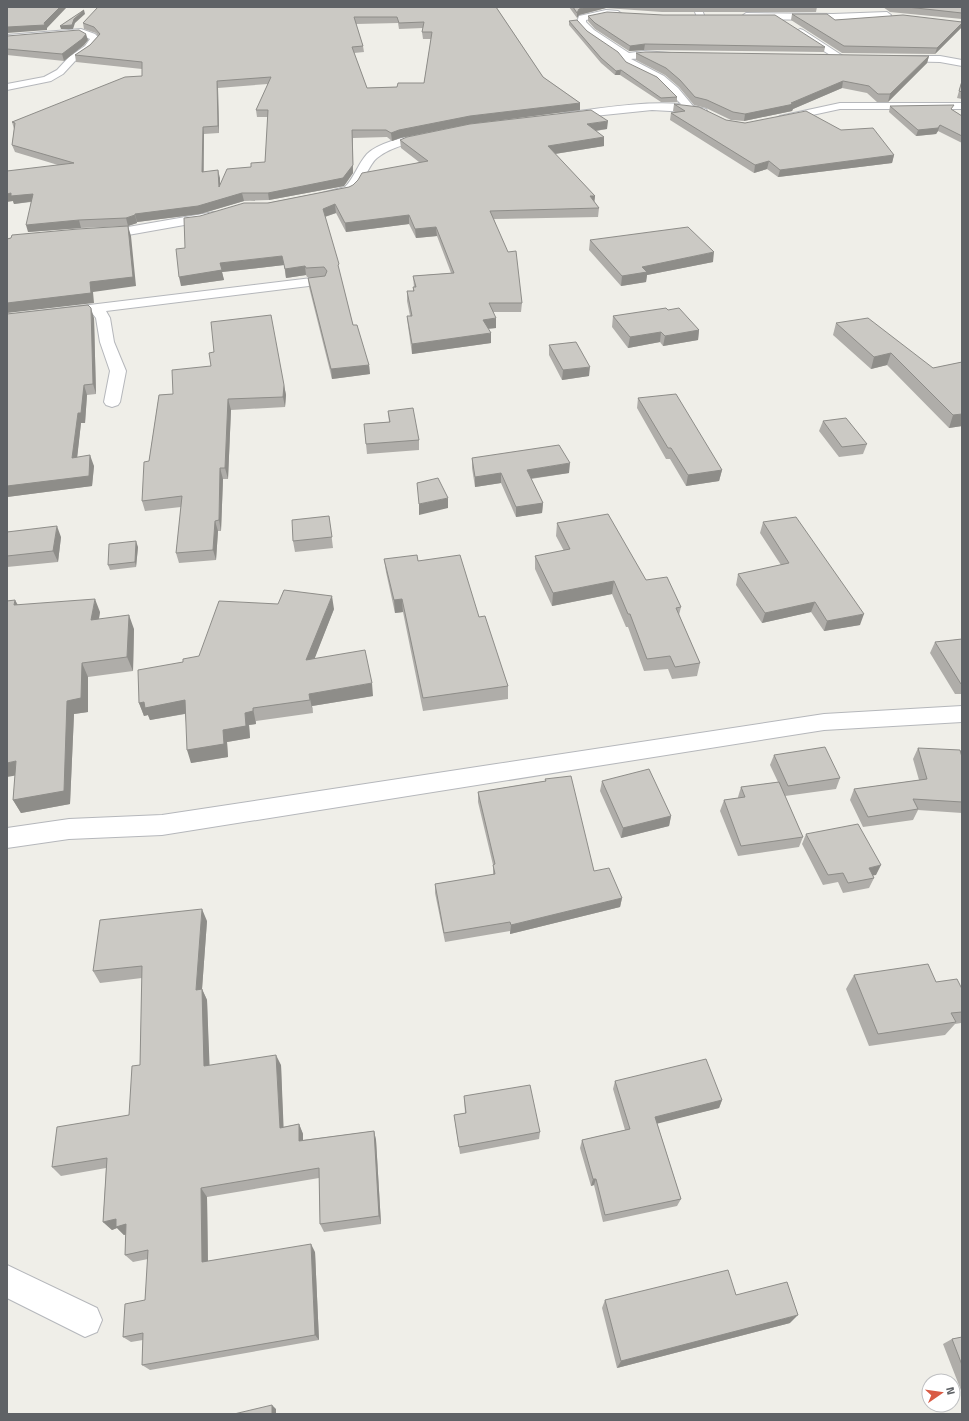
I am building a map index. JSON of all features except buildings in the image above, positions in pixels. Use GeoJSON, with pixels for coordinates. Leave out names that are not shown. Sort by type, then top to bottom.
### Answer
{"type":"FeatureCollection","features":[{"type":"Feature","properties":{"kind":"street"},"geometry":{"type":"LineString","coordinates":[[737,16],[833,17],[891,15],[859,7]]}},
{"type":"Feature","properties":{"kind":"street"},"geometry":{"type":"LineString","coordinates":[[626,14],[606,13],[582,18],[580,22],[591,32],[627,56],[644,54],[675,55]]}},
{"type":"Feature","properties":{"kind":"street"},"geometry":{"type":"LineString","coordinates":[[775,16],[791,27],[845,58],[818,57]]}},
{"type":"Feature","properties":{"kind":"street"},"geometry":{"type":"LineString","coordinates":[[78,33],[79,26],[83,23]]}},
{"type":"Feature","properties":{"kind":"street"},"geometry":{"type":"LineString","coordinates":[[7,38],[81,32],[92,36],[95,39],[88,48],[72,58],[60,72],[47,79],[7,87]]}},
{"type":"Feature","properties":{"kind":"street"},"geometry":{"type":"LineString","coordinates":[[627,56],[624,57],[625,60],[657,76],[680,96],[689,108]]}},
{"type":"Feature","properties":{"kind":"street"},"geometry":{"type":"LineString","coordinates":[[887,59],[940,60],[962,63]]}},
{"type":"Feature","properties":{"kind":"street"},"geometry":{"type":"LineString","coordinates":[[557,117],[634,108],[678,106],[702,111],[715,118]]}},
{"type":"Feature","properties":{"kind":"street"},"geometry":{"type":"LineString","coordinates":[[768,121],[840,106],[962,106]]}},
{"type":"Feature","properties":{"kind":"street"},"geometry":{"type":"LineString","coordinates":[[315,198],[348,190],[354,185],[356,179],[372,156],[381,150],[404,141],[436,134]]}},
{"type":"Feature","properties":{"kind":"street"},"geometry":{"type":"LineString","coordinates":[[88,232],[133,230],[160,224],[201,219],[228,211]]}},
{"type":"Feature","properties":{"kind":"street"},"geometry":{"type":"LineString","coordinates":[[7,319],[320,281]]}},
{"type":"Feature","properties":{"kind":"street"},"geometry":{"type":"LineString","coordinates":[[96,308],[103,318],[107,342],[118,371],[112,402]]}},
{"type":"Feature","properties":{"kind":"street"},"geometry":{"type":"LineString","coordinates":[[7,838],[69,829],[162,825],[824,722],[962,714]]}},
{"type":"Feature","properties":{"kind":"street"},"geometry":{"type":"LineString","coordinates":[[7,1281],[85,1320]]}}]}
